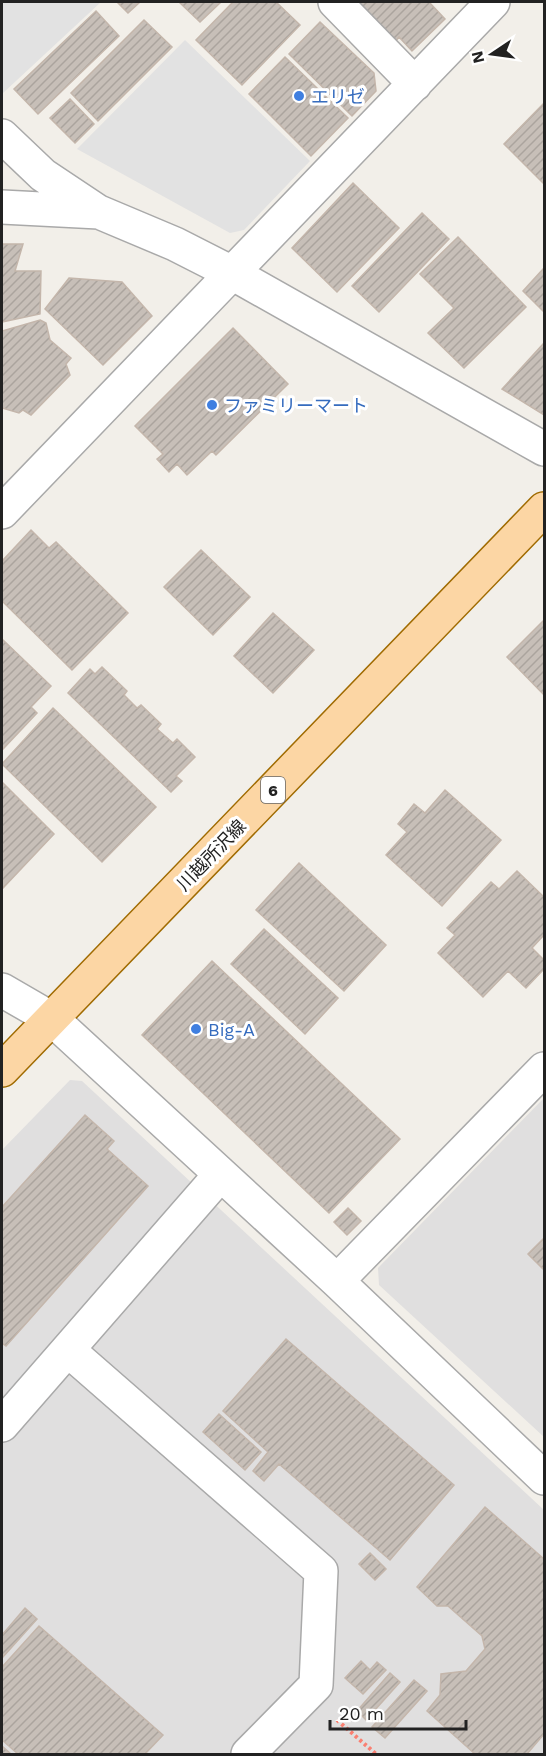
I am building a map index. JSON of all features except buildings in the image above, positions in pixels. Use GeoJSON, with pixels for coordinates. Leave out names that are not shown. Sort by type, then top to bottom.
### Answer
{"type":"FeatureCollection","features":[{"type":"Feature","properties":{"kind":"main road","name":"川越所沢線"},"geometry":{"type":"LineString","coordinates":[[2,1070],[544,509]]}},
{"type":"Feature","properties":{"kind":"street"},"geometry":{"type":"LineString","coordinates":[[335,2],[415,84]]}},
{"type":"Feature","properties":{"kind":"street"},"geometry":{"type":"LineString","coordinates":[[2,512],[493,2]]}},
{"type":"Feature","properties":{"kind":"street"},"geometry":{"type":"LineString","coordinates":[[2,136],[43,175],[99,212],[175,244],[232,273],[544,449]]}},
{"type":"Feature","properties":{"kind":"street"},"geometry":{"type":"LineString","coordinates":[[2,207],[99,212]]}},
{"type":"Feature","properties":{"kind":"street"},"geometry":{"type":"LineString","coordinates":[[2,990],[52,1019],[338,1281],[544,1478]]}},
{"type":"Feature","properties":{"kind":"street"},"geometry":{"type":"LineString","coordinates":[[338,1281],[544,1069]]}},
{"type":"Feature","properties":{"kind":"street"},"geometry":{"type":"LineString","coordinates":[[2,1425],[220,1174]]}},
{"type":"Feature","properties":{"kind":"street"},"geometry":{"type":"LineString","coordinates":[[68,1350],[321,1572],[316,1685],[248,1755]]}},
{"type":"Feature","properties":{"kind":"path"},"geometry":{"type":"LineString","coordinates":[[307,1694],[376,1755]]}},
{"type":"Feature","properties":{"kind":"shaded area"},"geometry":{"type":"Polygon","coordinates":[[[2,2],[101,2],[2,94],[2,2]]]}},
{"type":"Feature","properties":{"kind":"shaded area"},"geometry":{"type":"Polygon","coordinates":[[[185,40],[310,161],[244,230],[230,233],[77,149],[185,40]]]}},
{"type":"Feature","properties":{"kind":"shaded area"},"geometry":{"type":"Polygon","coordinates":[[[70,1080],[82,1081],[544,1510],[544,1754],[2,1754],[2,1150],[70,1080]]]}},
{"type":"Feature","properties":{"kind":"shaded area"},"geometry":{"type":"Polygon","coordinates":[[[544,1098],[544,1437],[379,1285],[378,1268],[544,1098]]]}},
{"type":"Feature","properties":{"kind":"place","name":"エリゼ"},"geometry":{"type":"Point","coordinates":[299,96]}},
{"type":"Feature","properties":{"kind":"place","name":"ファミリーマート"},"geometry":{"type":"Point","coordinates":[212,405]}},
{"type":"Feature","properties":{"kind":"place","name":"Big-A"},"geometry":{"type":"Point","coordinates":[196,1029]}}]}
